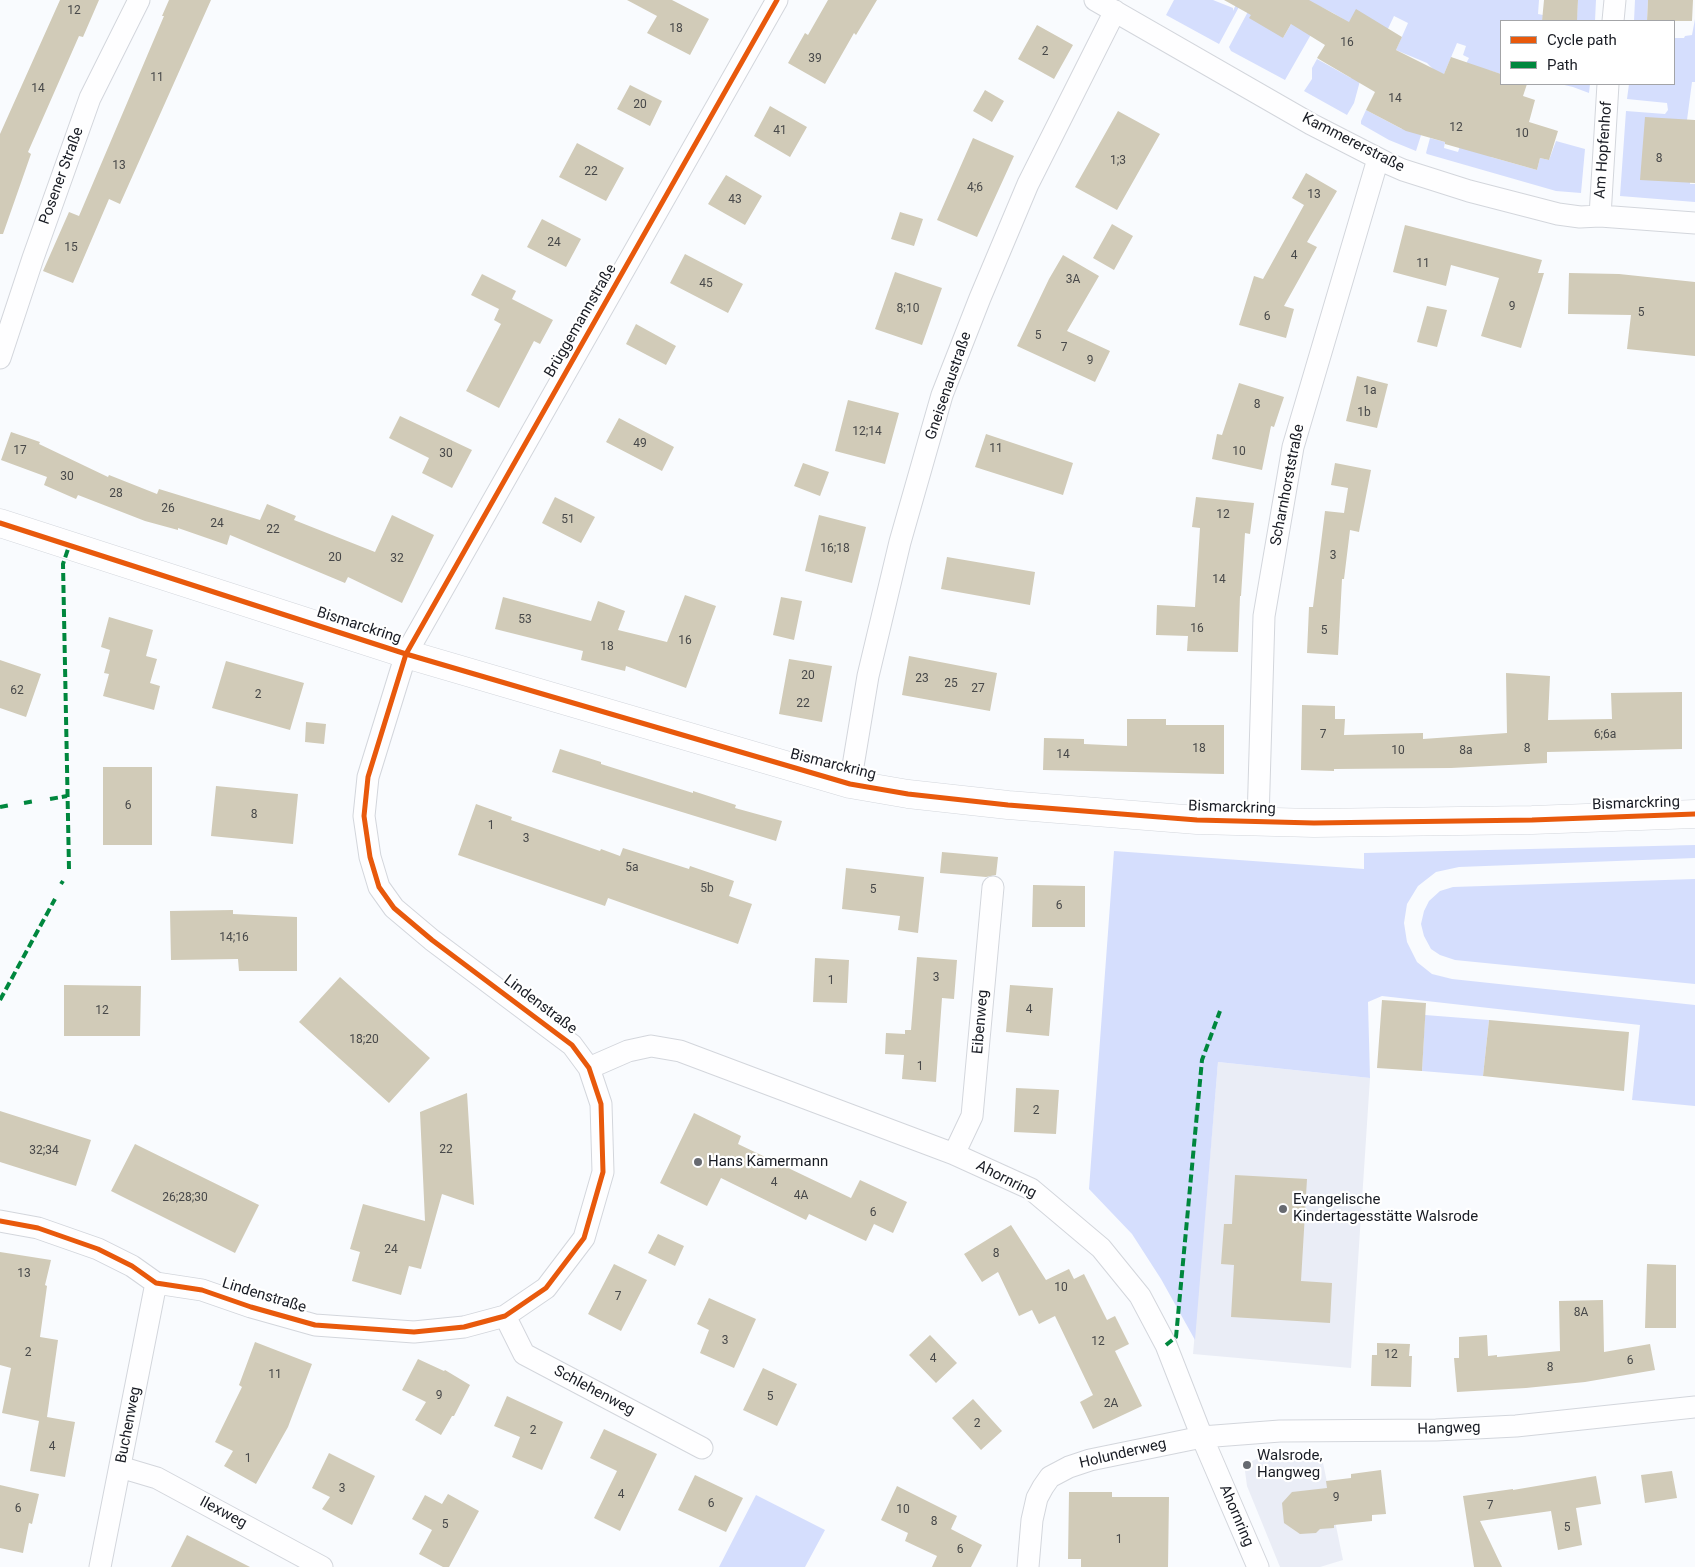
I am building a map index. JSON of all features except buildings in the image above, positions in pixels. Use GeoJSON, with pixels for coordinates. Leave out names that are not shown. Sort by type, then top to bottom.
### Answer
{"type":"FeatureCollection","features":[{"type":"Feature","properties":{"kind":"street","name":"Posener Straße"},"geometry":{"type":"LineString","coordinates":[[0,358],[33,258],[90,98],[138,0]]}},
{"type":"Feature","properties":{"kind":"street","name":"Brüggemannstraße"},"geometry":{"type":"LineString","coordinates":[[406,654],[777,0]]}},
{"type":"Feature","properties":{"kind":"street","name":"Kammererstraße"},"geometry":{"type":"LineString","coordinates":[[1095,0],[1311,124],[1403,170],[1516,204],[1558,214],[1580,217],[1600,216],[1695,223]]}},
{"type":"Feature","properties":{"kind":"street"},"geometry":{"type":"LineString","coordinates":[[1613,20],[1615,0]]}},
{"type":"Feature","properties":{"kind":"street","name":"Gneisenaustraße"},"geometry":{"type":"LineString","coordinates":[[850,784],[868,676],[898,552],[942,395],[1028,184],[1115,11]]}},
{"type":"Feature","properties":{"kind":"street","name":"Am Hopfenhof"},"geometry":{"type":"LineString","coordinates":[[1600,216],[1608,85]]}},
{"type":"Feature","properties":{"kind":"street","name":"Scharnhorststraße"},"geometry":{"type":"LineString","coordinates":[[1258,822],[1264,616],[1293,447],[1378,159]]}},
{"type":"Feature","properties":{"kind":"street","name":"Bismarckring"},"geometry":{"type":"LineString","coordinates":[[0,524],[406,654],[850,784],[908,794],[1008,805],[1197,820],[1258,822],[1532,820],[1695,814]]}},
{"type":"Feature","properties":{"kind":"street","name":"Lindenstraße"},"geometry":{"type":"LineString","coordinates":[[0,1221],[38,1228],[98,1249],[132,1266],[156,1283],[202,1290],[251,1307],[315,1325],[414,1332],[464,1327],[505,1316],[546,1288],[584,1238],[603,1172],[601,1104],[589,1068],[572,1045],[432,940],[394,908],[379,888],[370,857],[364,816],[368,777],[406,654]]}},
{"type":"Feature","properties":{"kind":"street","name":"Eibenweg"},"geometry":{"type":"LineString","coordinates":[[954,1154],[972,1116],[993,887]]}},
{"type":"Feature","properties":{"kind":"street","name":"Ahornring"},"geometry":{"type":"LineString","coordinates":[[589,1068],[628,1051],[651,1046],[680,1051],[954,1154],[1031,1189],[1102,1248],[1140,1296],[1166,1345],[1202,1437],[1258,1567]]}},
{"type":"Feature","properties":{"kind":"street","name":"Buchenweg"},"geometry":{"type":"LineString","coordinates":[[100,1567],[156,1283]]}},
{"type":"Feature","properties":{"kind":"street","name":"Schlehenweg"},"geometry":{"type":"LineString","coordinates":[[505,1316],[524,1354],[702,1448]]}},
{"type":"Feature","properties":{"kind":"street","name":"Hangweg"},"geometry":{"type":"LineString","coordinates":[[1202,1437],[1289,1431],[1436,1430],[1516,1426],[1695,1407]]}},
{"type":"Feature","properties":{"kind":"street","name":"Holunderweg"},"geometry":{"type":"LineString","coordinates":[[1028,1567],[1032,1520],[1037,1498],[1050,1477],[1069,1467],[1090,1460],[1202,1437]]}},
{"type":"Feature","properties":{"kind":"street","name":"Ilexweg"},"geometry":{"type":"LineString","coordinates":[[120,1467],[157,1478],[322,1567]]}},
{"type":"Feature","properties":{"kind":"shaded area"},"geometry":{"type":"Polygon","coordinates":[[[1174,0],[1213,0],[1233,8],[1233,11],[1238,0],[1240,5],[1219,44],[1166,15],[1174,0]]]}},
{"type":"Feature","properties":{"kind":"shaded area"},"geometry":{"type":"Polygon","coordinates":[[[1305,0],[1539,0],[1538,14],[1543,15],[1542,20],[1500,20],[1500,74],[1488,70],[1484,83],[1509,92],[1491,157],[1537,170],[1540,158],[1549,160],[1556,141],[1585,149],[1581,193],[1556,191],[1426,153],[1430,138],[1445,142],[1444,148],[1458,152],[1460,146],[1452,90],[1469,58],[1463,55],[1466,46],[1457,43],[1429,110],[1416,151],[1389,140],[1361,124],[1366,110],[1402,129],[1433,69],[1427,63],[1396,50],[1408,23],[1394,16],[1377,52],[1360,81],[1354,103],[1347,115],[1304,91],[1312,79],[1312,68],[1317,59],[1351,78],[1375,38],[1321,7],[1313,31],[1285,80],[1231,51],[1229,47],[1251,6],[1283,38],[1305,0]]]}},
{"type":"Feature","properties":{"kind":"shaded area"},"geometry":{"type":"Polygon","coordinates":[[[1578,0],[1596,0],[1595,20],[1571,20],[1571,16],[1577,17],[1578,0]]]}},
{"type":"Feature","properties":{"kind":"shaded area"},"geometry":{"type":"Polygon","coordinates":[[[1635,0],[1648,0],[1647,20],[1634,20],[1635,0]]]}},
{"type":"Feature","properties":{"kind":"shaded area"},"geometry":{"type":"Polygon","coordinates":[[[1695,19],[1695,82],[1692,82],[1687,120],[1693,121],[1690,184],[1695,184],[1695,202],[1620,196],[1626,111],[1665,114],[1668,110],[1667,103],[1627,99],[1629,85],[1675,85],[1675,38],[1684,38],[1685,36],[1692,35],[1695,19]]]}},
{"type":"Feature","properties":{"kind":"shaded area"},"geometry":{"type":"Polygon","coordinates":[[[1564,85],[1590,85],[1589,93],[1564,85]]]}},
{"type":"Feature","properties":{"kind":"shaded area"},"geometry":{"type":"Polygon","coordinates":[[[1695,845],[1695,858],[1459,867],[1436,872],[1418,886],[1407,904],[1404,923],[1407,942],[1417,962],[1432,974],[1452,979],[1695,1005],[1695,1106],[1632,1100],[1640,1025],[1382,996],[1368,1002],[1370,1078],[1218,1062],[1195,1340],[1161,1279],[1132,1234],[1089,1189],[1114,851],[1364,869],[1364,853],[1695,845]]]}},
{"type":"Feature","properties":{"kind":"shaded area"},"geometry":{"type":"Polygon","coordinates":[[[1695,879],[1695,984],[1455,960],[1440,955],[1431,949],[1424,936],[1421,924],[1429,901],[1440,891],[1453,887],[1695,879]]]}},
{"type":"Feature","properties":{"kind":"shaded area"},"geometry":{"type":"Polygon","coordinates":[[[1425,1015],[1489,1020],[1483,1076],[1422,1071],[1425,1015]]]}},
{"type":"Feature","properties":{"kind":"shaded area","name":"Evangelische Kindertagesstätte Walsrode"},"geometry":{"type":"Polygon","coordinates":[[[1218,1062],[1370,1078],[1351,1368],[1193,1354],[1218,1062]]]}},
{"type":"Feature","properties":{"kind":"shaded area"},"geometry":{"type":"Polygon","coordinates":[[[1321,1453],[1343,1560],[1320,1567],[1280,1567],[1247,1486],[1245,1471],[1252,1461],[1265,1455],[1321,1453]]]}},
{"type":"Feature","properties":{"kind":"shaded area"},"geometry":{"type":"Polygon","coordinates":[[[756,1495],[825,1530],[805,1567],[719,1567],[756,1495]]]}},
{"type":"Feature","properties":{"kind":"marked path"},"geometry":{"type":"LineString","coordinates":[[69,546],[63,564],[69,869]]}},
{"type":"Feature","properties":{"kind":"marked path"},"geometry":{"type":"LineString","coordinates":[[50,799],[67,796]]}},
{"type":"Feature","properties":{"kind":"marked path"},"geometry":{"type":"LineString","coordinates":[[24,803],[35,801]]}},
{"type":"Feature","properties":{"kind":"marked path"},"geometry":{"type":"LineString","coordinates":[[0,807],[10,805]]}},
{"type":"Feature","properties":{"kind":"marked path"},"geometry":{"type":"LineString","coordinates":[[0,1000],[55,899]]}},
{"type":"Feature","properties":{"kind":"marked path"},"geometry":{"type":"LineString","coordinates":[[1166,1345],[1176,1337],[1202,1060],[1220,1011]]}},
{"type":"Feature","properties":{"kind":"cycle path"},"geometry":{"type":"LineString","coordinates":[[0,1221],[38,1228],[98,1249],[132,1266],[156,1283],[202,1290],[251,1307],[315,1325],[414,1332],[464,1327],[505,1316],[546,1288],[584,1238],[603,1172],[601,1104],[589,1068],[572,1045],[432,940],[394,908],[379,887],[370,857],[364,816],[368,777],[406,654],[777,0]]}},
{"type":"Feature","properties":{"kind":"cycle path"},"geometry":{"type":"LineString","coordinates":[[0,523],[406,654],[850,784],[908,794],[1008,805],[1197,820],[1314,823],[1532,820],[1695,814]]}},
{"type":"Feature","properties":{"kind":"place","name":"Hans Kamermann"},"geometry":{"type":"Point","coordinates":[698,1162]}},
{"type":"Feature","properties":{"kind":"place","name":"Evangelische Kindertagesstätte Walsrode"},"geometry":{"type":"Point","coordinates":[1283,1209]}},
{"type":"Feature","properties":{"kind":"place","name":"Walsrode, Hangweg"},"geometry":{"type":"Point","coordinates":[1247,1465]}}]}
